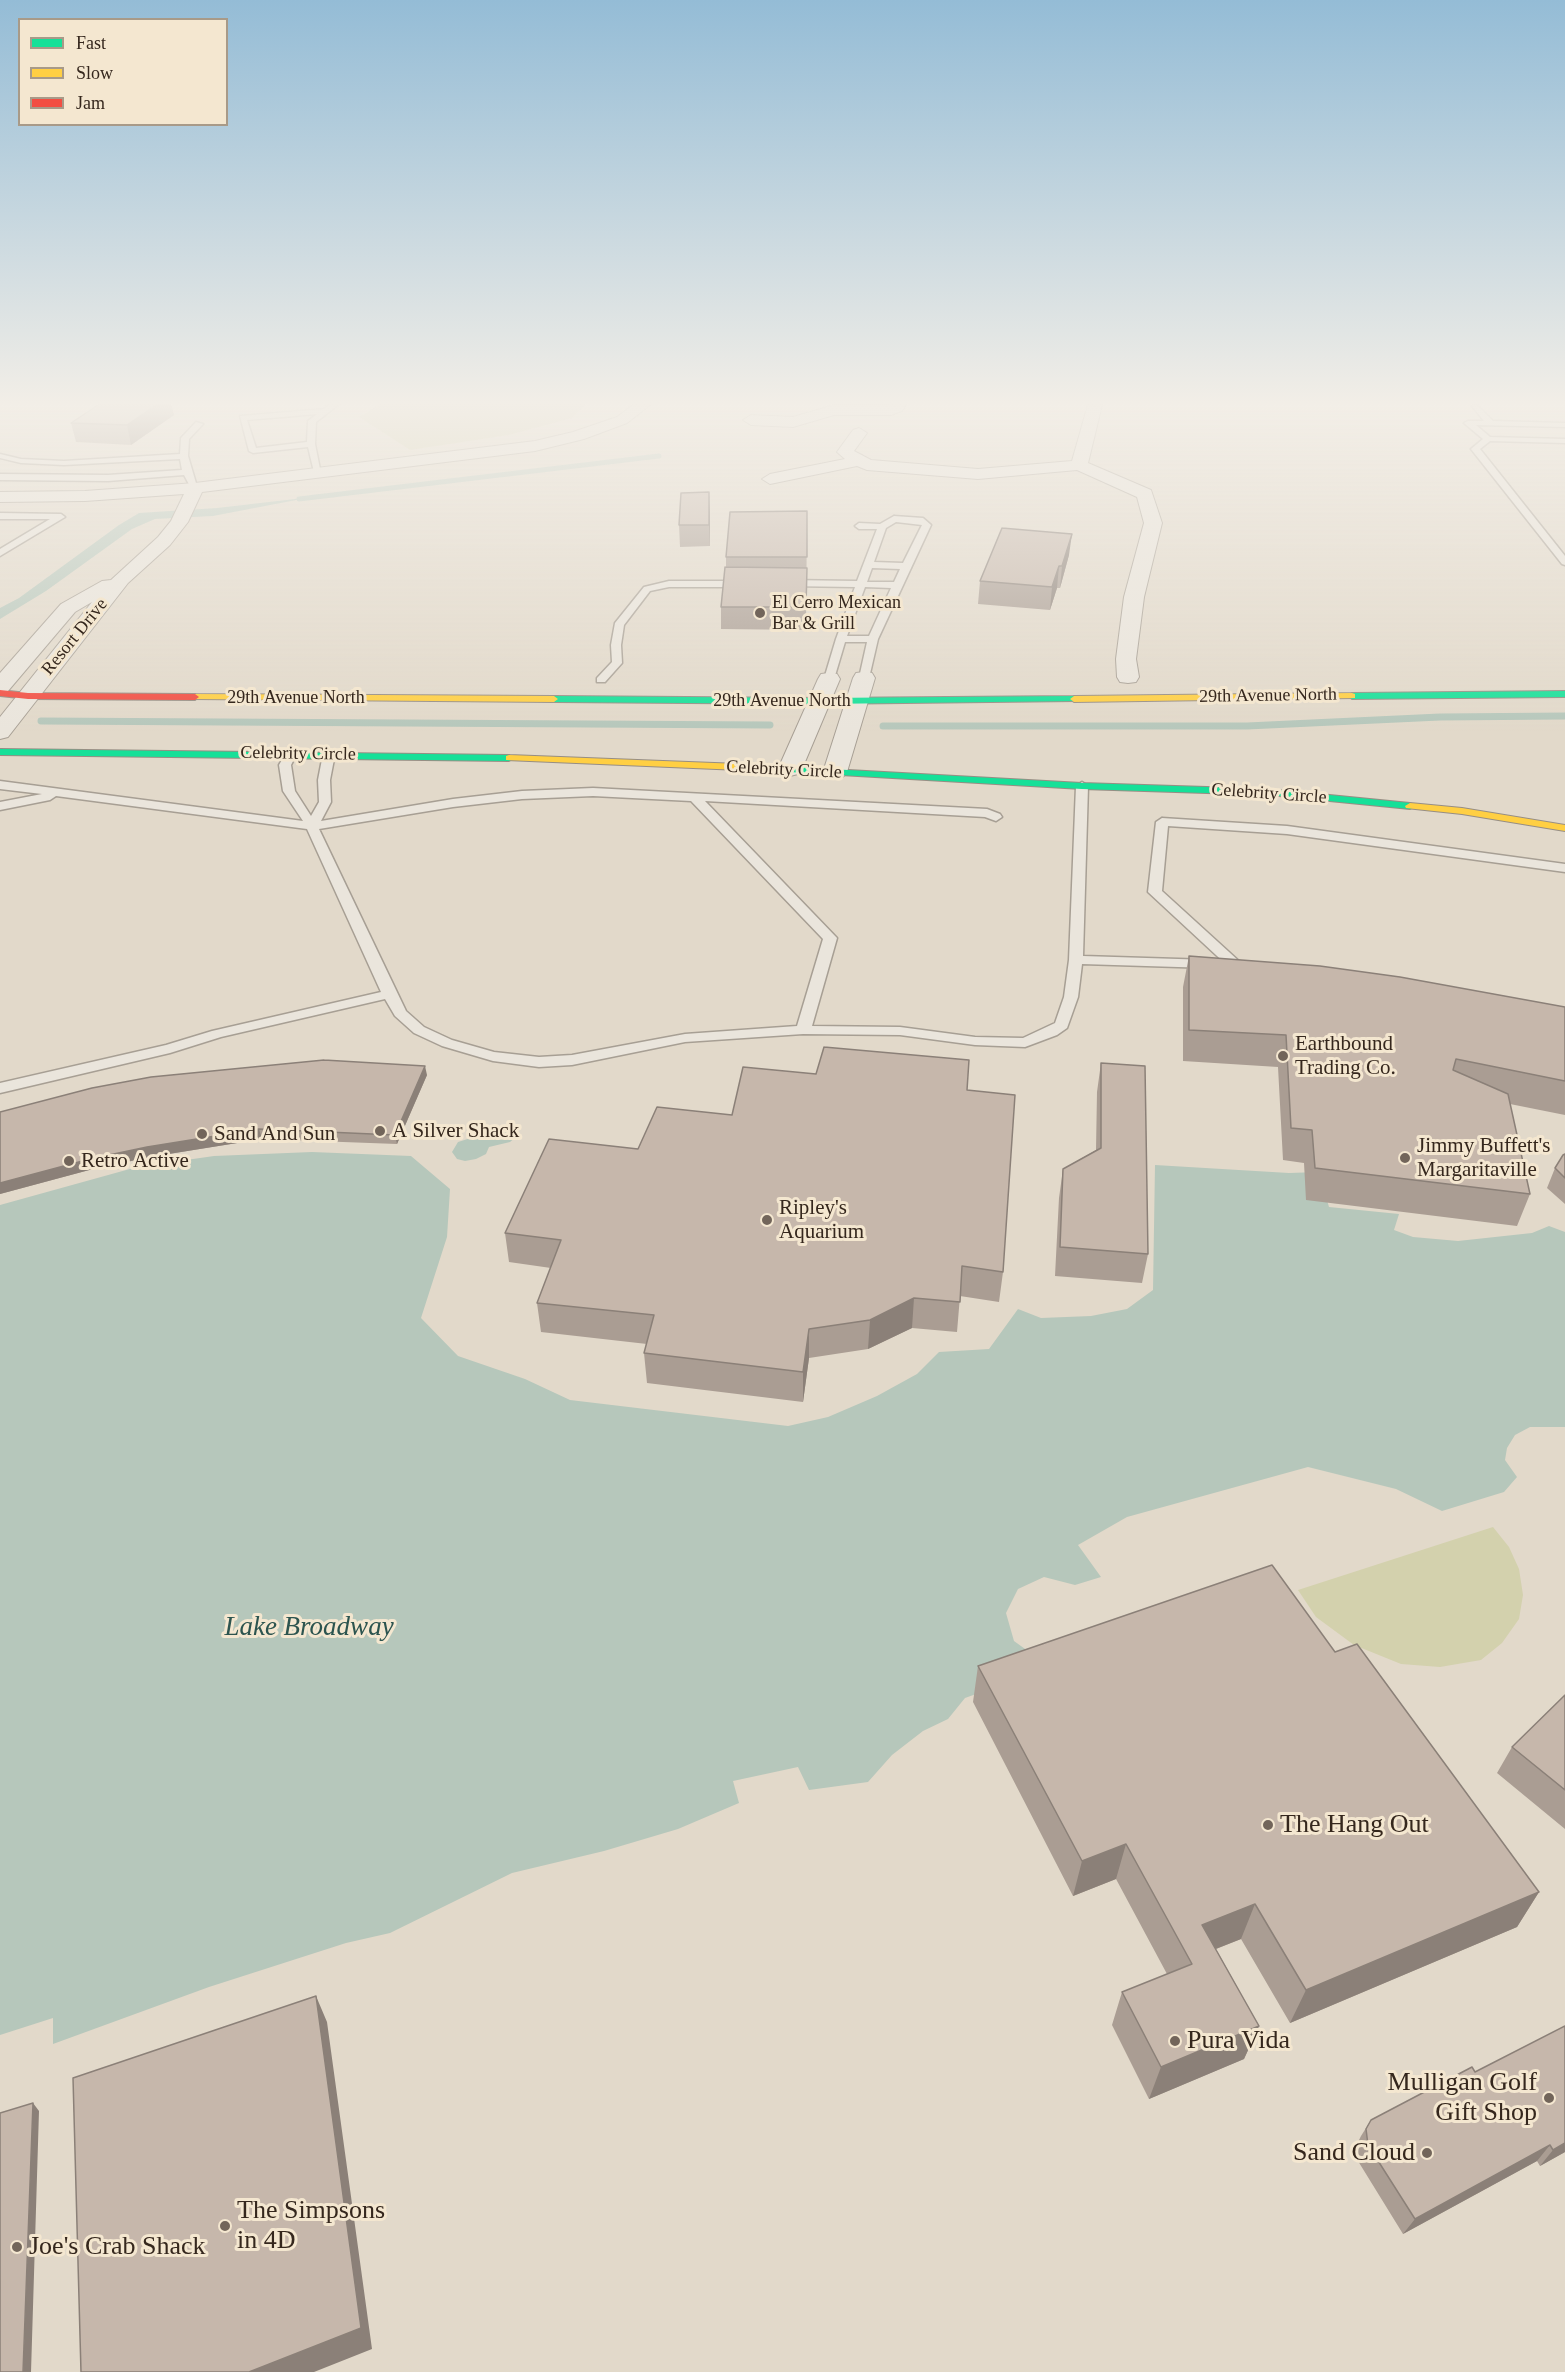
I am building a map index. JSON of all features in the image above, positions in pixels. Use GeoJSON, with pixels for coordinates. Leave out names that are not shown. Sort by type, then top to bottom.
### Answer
{"type":"FeatureCollection","features":[{"type":"Feature","properties":{"kind":"main road"},"geometry":{"type":"LineString","coordinates":[[2,682],[43,675],[67,675]]}},
{"type":"Feature","properties":{"kind":"main road"},"geometry":{"type":"LineString","coordinates":[[595,680],[625,680]]}},
{"type":"Feature","properties":{"kind":"main road","name":"29th Avenue North"},"geometry":{"type":"LineString","coordinates":[[2,682],[28,696],[857,701],[1565,694]]}},
{"type":"Feature","properties":{"kind":"main road","name":"Celebrity Circle"},"geometry":{"type":"LineString","coordinates":[[0,752],[329,754],[790,769],[1082,786],[1269,792],[1462,811],[1565,828]]}},
{"type":"Feature","properties":{"kind":"street","name":"Resort Drive"},"geometry":{"type":"LineString","coordinates":[[28,696],[121,579],[164,541],[183,512]]}},
{"type":"Feature","properties":{"kind":"street"},"geometry":{"type":"LineString","coordinates":[[1128,677],[1127,651],[1134,597],[1154,523],[1150,512]]}},
{"type":"Feature","properties":{"kind":"street","name":"Resort Drive"},"geometry":{"type":"LineString","coordinates":[[2,682],[68,608],[121,579]]}},
{"type":"Feature","properties":{"kind":"street"},"geometry":{"type":"LineString","coordinates":[[790,769],[819,701],[847,678],[857,701],[835,772]]}},
{"type":"Feature","properties":{"kind":"street"},"geometry":{"type":"LineString","coordinates":[[0,732],[28,696]]}},
{"type":"Feature","properties":{"kind":"lane"},"geometry":{"type":"LineString","coordinates":[[1525,512],[1565,562]]}},
{"type":"Feature","properties":{"kind":"lane"},"geometry":{"type":"LineString","coordinates":[[0,516],[61,517],[0,553]]}},
{"type":"Feature","properties":{"kind":"lane"},"geometry":{"type":"LineString","coordinates":[[8,526],[23,517]]}},
{"type":"Feature","properties":{"kind":"lane"},"geometry":{"type":"LineString","coordinates":[[847,678],[873,639],[927,525],[916,519],[905,518],[894,519],[882,527],[858,526]]}},
{"type":"Feature","properties":{"kind":"lane"},"geometry":{"type":"LineString","coordinates":[[847,678],[841,639],[882,527]]}},
{"type":"Feature","properties":{"kind":"lane"},"geometry":{"type":"LineString","coordinates":[[868,565],[906,566]]}},
{"type":"Feature","properties":{"kind":"lane"},"geometry":{"type":"LineString","coordinates":[[595,680],[618,663],[616,645],[619,625],[647,589],[669,584],[760,584]]}},
{"type":"Feature","properties":{"kind":"lane"},"geometry":{"type":"LineString","coordinates":[[771,584],[897,585]]}},
{"type":"Feature","properties":{"kind":"lane"},"geometry":{"type":"LineString","coordinates":[[841,639],[873,639]]}},
{"type":"Feature","properties":{"kind":"lane"},"geometry":{"type":"LineString","coordinates":[[291,753],[285,765],[289,791],[312,826],[389,994],[400,1013],[419,1030],[447,1042],[493,1056],[539,1062],[612,1054],[685,1038],[802,1030],[900,1031],[975,1041],[1025,1043],[1052,1032],[1062,1025],[1071,997],[1076,960],[1082,786]]}},
{"type":"Feature","properties":{"kind":"lane"},"geometry":{"type":"LineString","coordinates":[[312,826],[325,802],[324,780],[329,754]]}},
{"type":"Feature","properties":{"kind":"lane"},"geometry":{"type":"LineString","coordinates":[[0,785],[312,826],[453,802],[522,795],[593,792],[947,810],[987,813],[996,817]]}},
{"type":"Feature","properties":{"kind":"lane"},"geometry":{"type":"LineString","coordinates":[[0,806],[66,793]]}},
{"type":"Feature","properties":{"kind":"lane"},"geometry":{"type":"LineString","coordinates":[[693,796],[830,938],[802,1030]]}},
{"type":"Feature","properties":{"kind":"lane"},"geometry":{"type":"LineString","coordinates":[[1076,960],[1240,965],[1155,892],[1162,822],[1287,830],[1565,867]]}},
{"type":"Feature","properties":{"kind":"lane"},"geometry":{"type":"LineString","coordinates":[[0,1088],[170,1049],[217,1034],[389,994]]}},
{"type":"Feature","properties":{"kind":"shaded area"},"geometry":{"type":"Polygon","coordinates":[[[1493,1527],[1509,1547],[1519,1569],[1523,1595],[1519,1619],[1502,1643],[1481,1660],[1440,1667],[1401,1664],[1354,1645],[1316,1617],[1298,1590],[1493,1527]]]}},
{"type":"Feature","properties":{"kind":"water"},"geometry":{"type":"Polygon","coordinates":[[[235,512],[213,516],[155,519],[132,529],[46,591],[0,619],[0,608],[19,598],[139,513],[235,512]]]}},
{"type":"Feature","properties":{"kind":"water"},"geometry":{"type":"Polygon","coordinates":[[[503,1127],[511,1130],[516,1137],[510,1142],[489,1147],[486,1154],[476,1159],[465,1161],[457,1159],[452,1152],[458,1142],[474,1137],[484,1139],[503,1127]]]}},
{"type":"Feature","properties":{"kind":"water","name":"Lake Broadway"},"geometry":{"type":"Polygon","coordinates":[[[312,1152],[411,1156],[450,1189],[447,1237],[421,1318],[458,1356],[525,1379],[570,1400],[788,1426],[828,1417],[877,1396],[917,1374],[939,1352],[989,1349],[1018,1309],[1041,1318],[1091,1316],[1127,1309],[1153,1290],[1155,1165],[1289,1173],[1319,1172],[1329,1207],[1399,1214],[1394,1230],[1413,1237],[1458,1241],[1532,1233],[1549,1226],[1565,1232],[1565,1427],[1530,1427],[1515,1435],[1507,1448],[1505,1460],[1517,1477],[1504,1492],[1442,1511],[1396,1489],[1308,1467],[1127,1517],[1078,1545],[1101,1577],[1075,1585],[1044,1577],[1018,1589],[1006,1613],[1014,1641],[1039,1659],[1065,1662],[965,1698],[948,1719],[923,1731],[892,1755],[868,1782],[809,1790],[798,1767],[733,1781],[739,1803],[678,1829],[604,1851],[512,1873],[390,1933],[346,1943],[209,1987],[53,2044],[53,2018],[0,2035],[0,1205],[137,1167],[214,1156],[312,1152]]]}},
{"type":"Feature","properties":{"kind":"building"},"geometry":{"type":"Polygon","coordinates":[[[680,512],[709,512],[709,525],[679,525],[680,512]]]}},
{"type":"Feature","properties":{"kind":"building"},"geometry":{"type":"Polygon","coordinates":[[[730,512],[807,512],[807,557],[726,557],[730,512]]]}},
{"type":"Feature","properties":{"kind":"building"},"geometry":{"type":"Polygon","coordinates":[[[1002,528],[1072,534],[1062,566],[1059,566],[1052,587],[980,581],[1002,528]]]}},
{"type":"Feature","properties":{"kind":"building"},"geometry":{"type":"Polygon","coordinates":[[[725,567],[807,568],[806,607],[721,607],[725,567]]]}},
{"type":"Feature","properties":{"kind":"building"},"geometry":{"type":"Polygon","coordinates":[[[1189,956],[1320,966],[1400,977],[1565,1007],[1565,1081],[1456,1059],[1453,1070],[1508,1094],[1530,1194],[1315,1168],[1312,1130],[1291,1128],[1286,1035],[1189,1030],[1189,956]]]}},
{"type":"Feature","properties":{"kind":"building","name":"Ripley's Aquarium"},"geometry":{"type":"Polygon","coordinates":[[[824,1047],[969,1060],[967,1090],[1015,1095],[1003,1272],[962,1266],[960,1302],[914,1298],[870,1320],[809,1329],[803,1372],[644,1353],[654,1315],[537,1303],[561,1240],[505,1233],[549,1139],[638,1149],[657,1107],[732,1115],[743,1067],[816,1074],[824,1047]]]}},
{"type":"Feature","properties":{"kind":"building"},"geometry":{"type":"Polygon","coordinates":[[[324,1060],[425,1066],[395,1135],[259,1129],[147,1147],[90,1159],[0,1183],[0,1112],[92,1088],[151,1077],[324,1060]]]}},
{"type":"Feature","properties":{"kind":"building"},"geometry":{"type":"Polygon","coordinates":[[[1101,1063],[1145,1066],[1148,1254],[1060,1247],[1063,1169],[1101,1148],[1101,1063]]]}},
{"type":"Feature","properties":{"kind":"building"},"geometry":{"type":"Polygon","coordinates":[[[1565,1154],[1565,1178],[1555,1168],[1565,1154]]]}},
{"type":"Feature","properties":{"kind":"building"},"geometry":{"type":"Polygon","coordinates":[[[1272,1565],[1335,1652],[1357,1644],[1539,1892],[1306,1990],[1255,1904],[1202,1925],[1259,2026],[1161,2067],[1122,1992],[1192,1964],[1126,1844],[1082,1861],[978,1666],[1272,1565]]]}},
{"type":"Feature","properties":{"kind":"building"},"geometry":{"type":"Polygon","coordinates":[[[1565,1695],[1565,1790],[1512,1747],[1565,1695]]]}},
{"type":"Feature","properties":{"kind":"building","name":"The Simpsons in 4D"},"geometry":{"type":"Polygon","coordinates":[[[316,1996],[361,2328],[249,2372],[81,2372],[73,2078],[316,1996]]]}},
{"type":"Feature","properties":{"kind":"building"},"geometry":{"type":"Polygon","coordinates":[[[1565,2026],[1565,2143],[1553,2150],[1550,2145],[1415,2219],[1368,2145],[1366,2129],[1371,2120],[1472,2067],[1475,2072],[1565,2026]]]}},
{"type":"Feature","properties":{"kind":"building","name":"Joe's Crab Shack"},"geometry":{"type":"Polygon","coordinates":[[[33,2103],[23,2372],[0,2372],[0,2113],[33,2103]]]}},
{"type":"Feature","properties":{"kind":"waterway"},"geometry":{"type":"LineString","coordinates":[[883,726],[1247,726],[1440,717],[1565,716]]}},
{"type":"Feature","properties":{"kind":"waterway"},"geometry":{"type":"LineString","coordinates":[[41,721],[770,725]]}},
{"type":"Feature","properties":{"kind":"traffic: fast"},"geometry":{"type":"LineString","coordinates":[[1352,696],[1565,694]]}},
{"type":"Feature","properties":{"kind":"traffic: fast"},"geometry":{"type":"LineString","coordinates":[[554,699],[819,701],[1074,699]]}},
{"type":"Feature","properties":{"kind":"traffic: fast"},"geometry":{"type":"LineString","coordinates":[[0,752],[509,758]]}},
{"type":"Feature","properties":{"kind":"traffic: fast"},"geometry":{"type":"LineString","coordinates":[[740,767],[1082,786],[1269,792],[1410,806]]}},
{"type":"Feature","properties":{"kind":"traffic: slow"},"geometry":{"type":"LineString","coordinates":[[1074,699],[1352,696]]}},
{"type":"Feature","properties":{"kind":"traffic: slow"},"geometry":{"type":"LineString","coordinates":[[195,697],[554,699]]}},
{"type":"Feature","properties":{"kind":"traffic: slow"},"geometry":{"type":"LineString","coordinates":[[509,758],[740,767]]}},
{"type":"Feature","properties":{"kind":"traffic: slow"},"geometry":{"type":"LineString","coordinates":[[1410,806],[1462,811],[1565,828]]}},
{"type":"Feature","properties":{"kind":"traffic: jam"},"geometry":{"type":"LineString","coordinates":[[0,693],[28,696],[195,697]]}},
{"type":"Feature","properties":{"kind":"place","name":"El Cerro Mexican Bar & Grill"},"geometry":{"type":"Point","coordinates":[760,613]}},
{"type":"Feature","properties":{"kind":"place","name":"Earthbound Trading Co."},"geometry":{"type":"Point","coordinates":[1283,1056]}},
{"type":"Feature","properties":{"kind":"place","name":"A Silver Shack"},"geometry":{"type":"Point","coordinates":[380,1131]}},
{"type":"Feature","properties":{"kind":"place","name":"Sand And Sun"},"geometry":{"type":"Point","coordinates":[202,1134]}},
{"type":"Feature","properties":{"kind":"place","name":"Jimmy Buffett's Margaritaville"},"geometry":{"type":"Point","coordinates":[1405,1158]}},
{"type":"Feature","properties":{"kind":"place","name":"Retro Active"},"geometry":{"type":"Point","coordinates":[69,1161]}},
{"type":"Feature","properties":{"kind":"place","name":"Ripley's Aquarium"},"geometry":{"type":"Point","coordinates":[767,1220]}},
{"type":"Feature","properties":{"kind":"place","name":"The Hang Out"},"geometry":{"type":"Point","coordinates":[1268,1825]}},
{"type":"Feature","properties":{"kind":"place","name":"Pura Vida"},"geometry":{"type":"Point","coordinates":[1175,2041]}},
{"type":"Feature","properties":{"kind":"place","name":"Mulligan Golf Gift Shop"},"geometry":{"type":"Point","coordinates":[1549,2098]}},
{"type":"Feature","properties":{"kind":"place","name":"Sand Cloud"},"geometry":{"type":"Point","coordinates":[1427,2153]}},
{"type":"Feature","properties":{"kind":"place","name":"The Simpsons in 4D"},"geometry":{"type":"Point","coordinates":[225,2226]}},
{"type":"Feature","properties":{"kind":"place","name":"Joe's Crab Shack"},"geometry":{"type":"Point","coordinates":[17,2247]}}]}
